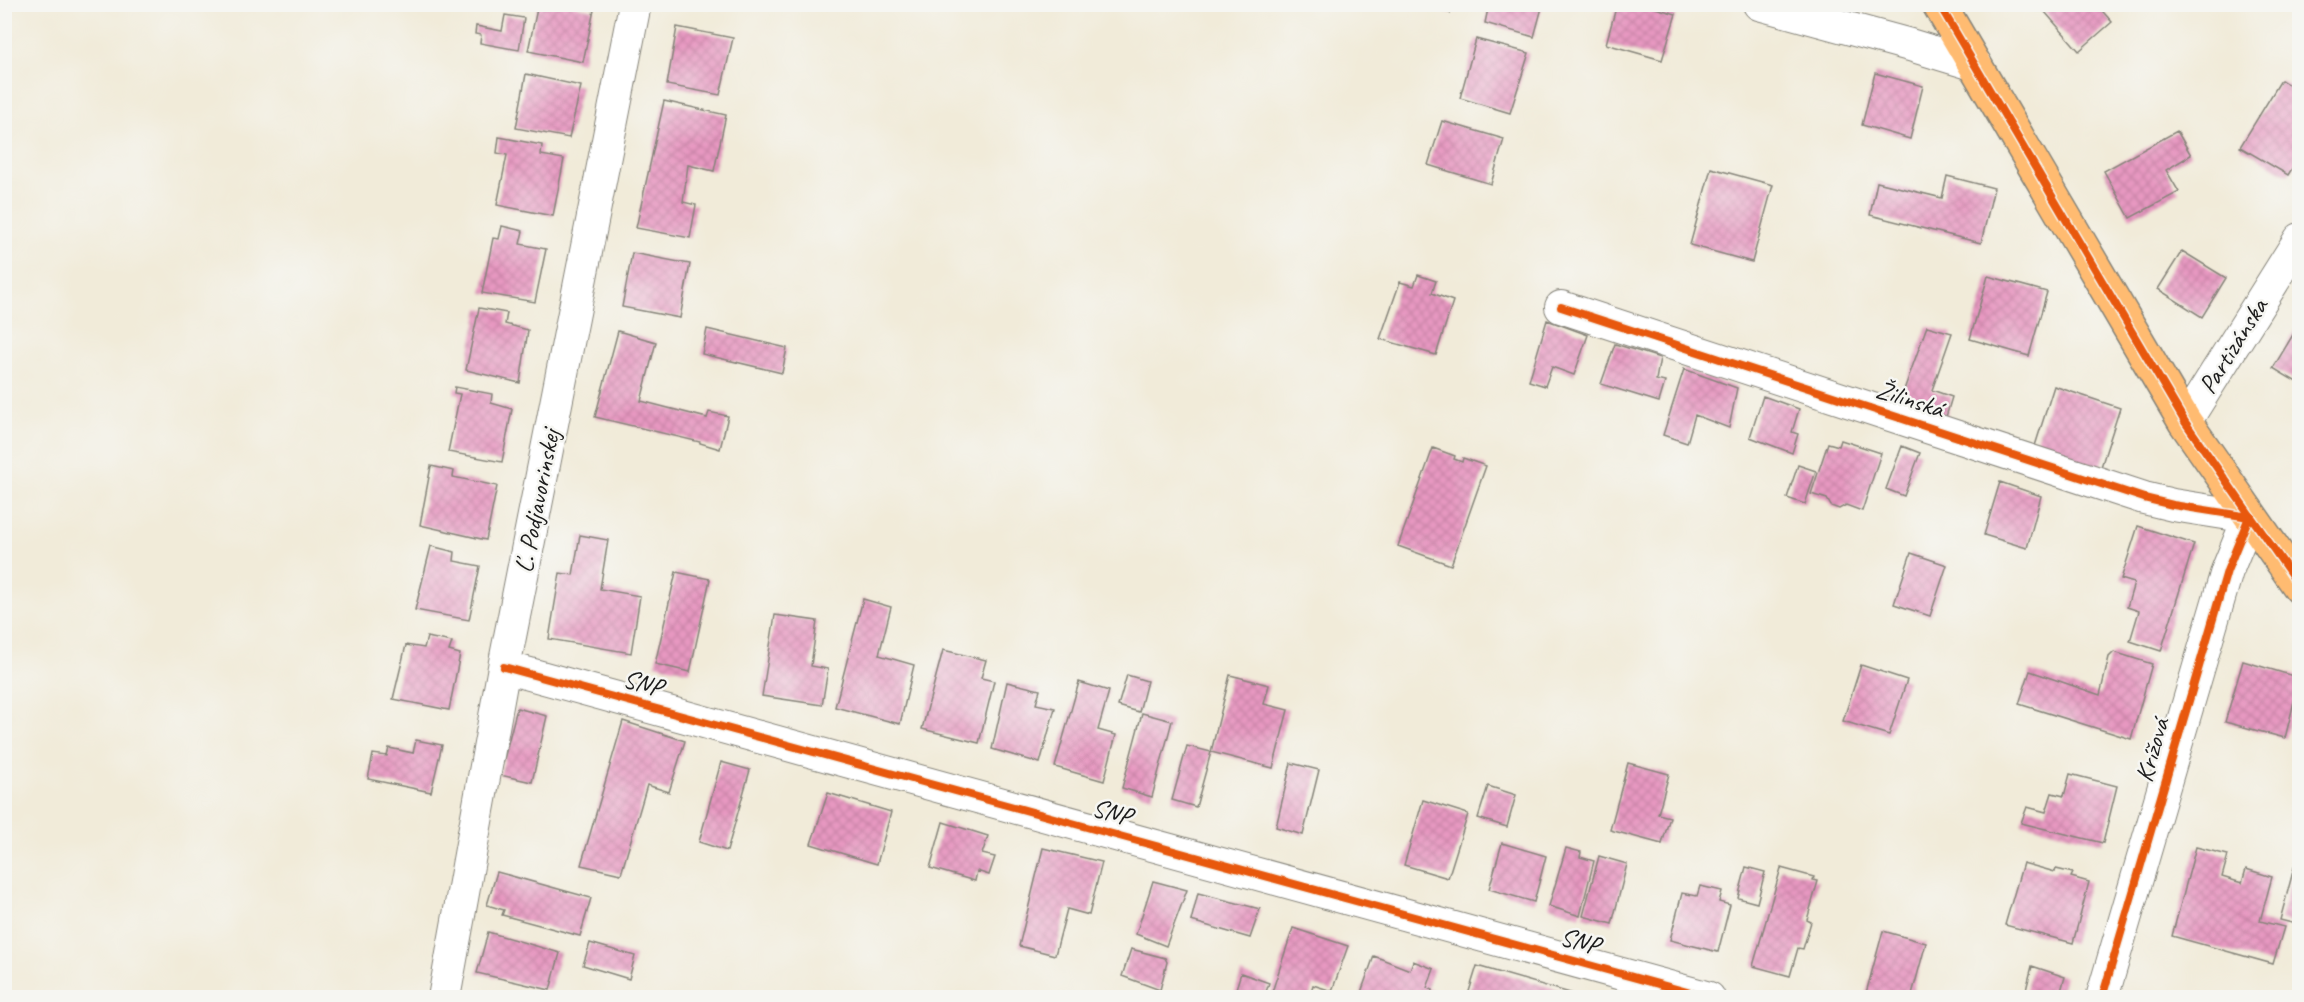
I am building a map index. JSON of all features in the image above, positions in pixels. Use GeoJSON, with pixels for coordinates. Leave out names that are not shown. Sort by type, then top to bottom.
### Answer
{"type":"FeatureCollection","features":[{"type":"Feature","properties":{"kind":"main road"},"geometry":{"type":"LineString","coordinates":[[1939,4],[2185,422],[2249,517],[2300,587]]}},
{"type":"Feature","properties":{"kind":"street","name":"Ľ. Podjavorinskej"},"geometry":{"type":"LineString","coordinates":[[444,998],[504,667],[635,4]]}},
{"type":"Feature","properties":{"kind":"street"},"geometry":{"type":"LineString","coordinates":[[1759,4],[1976,65]]}},
{"type":"Feature","properties":{"kind":"street","name":"Partizánska"},"geometry":{"type":"LineString","coordinates":[[2185,422],[2300,239]]}},
{"type":"Feature","properties":{"kind":"street","name":"Žilinská"},"geometry":{"type":"LineString","coordinates":[[1561,307],[2144,498],[2249,517]]}},
{"type":"Feature","properties":{"kind":"street","name":"Krížová"},"geometry":{"type":"LineString","coordinates":[[2102,998],[2227,571],[2249,517]]}},
{"type":"Feature","properties":{"kind":"street","name":"SNP"},"geometry":{"type":"LineString","coordinates":[[504,667],[1708,998]]}},
{"type":"Feature","properties":{"kind":"building"},"geometry":{"type":"Polygon","coordinates":[[[538,4],[568,4],[594,10],[583,62],[528,51],[538,4]]]}},
{"type":"Feature","properties":{"kind":"building"},"geometry":{"type":"Polygon","coordinates":[[[1421,4],[1452,4],[1450,13],[1421,4]]]}},
{"type":"Feature","properties":{"kind":"building"},"geometry":{"type":"Polygon","coordinates":[[[1489,4],[1543,4],[1534,37],[1485,23],[1489,4]]]}},
{"type":"Feature","properties":{"kind":"building"},"geometry":{"type":"Polygon","coordinates":[[[1617,4],[1642,4],[1676,14],[1662,60],[1606,44],[1617,4]]]}},
{"type":"Feature","properties":{"kind":"building"},"geometry":{"type":"Polygon","coordinates":[[[2038,4],[2096,4],[2112,22],[2079,51],[2038,4]]]}},
{"type":"Feature","properties":{"kind":"building"},"geometry":{"type":"Polygon","coordinates":[[[505,15],[524,18],[519,50],[480,43],[481,35],[475,34],[476,26],[502,31],[505,15]]]}},
{"type":"Feature","properties":{"kind":"building"},"geometry":{"type":"Polygon","coordinates":[[[677,27],[733,38],[720,95],[667,85],[677,27]]]}},
{"type":"Feature","properties":{"kind":"building"},"geometry":{"type":"Polygon","coordinates":[[[1476,39],[1529,53],[1510,113],[1460,98],[1476,39]]]}},
{"type":"Feature","properties":{"kind":"building"},"geometry":{"type":"Polygon","coordinates":[[[1875,73],[1923,86],[1910,139],[1862,125],[1875,73]]]}},
{"type":"Feature","properties":{"kind":"building"},"geometry":{"type":"Polygon","coordinates":[[[526,74],[581,86],[569,138],[516,128],[526,74]]]}},
{"type":"Feature","properties":{"kind":"building"},"geometry":{"type":"Polygon","coordinates":[[[2281,80],[2300,92],[2300,156],[2288,175],[2240,147],[2281,80]]]}},
{"type":"Feature","properties":{"kind":"building"},"geometry":{"type":"Polygon","coordinates":[[[664,101],[726,115],[714,171],[688,165],[683,202],[696,205],[690,238],[636,228],[664,101]]]}},
{"type":"Feature","properties":{"kind":"building"},"geometry":{"type":"Polygon","coordinates":[[[1442,121],[1504,139],[1491,184],[1428,165],[1442,121]]]}},
{"type":"Feature","properties":{"kind":"building"},"geometry":{"type":"Polygon","coordinates":[[[2177,131],[2191,155],[2166,170],[2179,192],[2130,218],[2104,171],[2177,131]]]}},
{"type":"Feature","properties":{"kind":"building"},"geometry":{"type":"Polygon","coordinates":[[[499,137],[542,145],[541,155],[564,159],[553,216],[497,205],[507,155],[497,153],[499,137]]]}},
{"type":"Feature","properties":{"kind":"building"},"geometry":{"type":"Polygon","coordinates":[[[1711,168],[1773,185],[1752,262],[1690,245],[1711,168]]]}},
{"type":"Feature","properties":{"kind":"building"},"geometry":{"type":"Polygon","coordinates":[[[1947,176],[1994,188],[1981,243],[1870,215],[1877,182],[1942,198],[1947,176]]]}},
{"type":"Feature","properties":{"kind":"building"},"geometry":{"type":"Polygon","coordinates":[[[502,226],[523,231],[520,244],[546,249],[535,302],[482,293],[493,238],[499,239],[502,226]]]}},
{"type":"Feature","properties":{"kind":"building"},"geometry":{"type":"Polygon","coordinates":[[[2182,251],[2226,278],[2202,317],[2158,289],[2182,251]]]}},
{"type":"Feature","properties":{"kind":"building"},"geometry":{"type":"Polygon","coordinates":[[[632,253],[690,264],[680,318],[622,307],[632,253]]]}},
{"type":"Feature","properties":{"kind":"building"},"geometry":{"type":"Polygon","coordinates":[[[1418,275],[1436,281],[1432,293],[1453,301],[1436,355],[1380,339],[1400,282],[1414,286],[1418,275]]]}},
{"type":"Feature","properties":{"kind":"building"},"geometry":{"type":"Polygon","coordinates":[[[1988,276],[2047,292],[2029,356],[1970,339],[1988,276]]]}},
{"type":"Feature","properties":{"kind":"building"},"geometry":{"type":"Polygon","coordinates":[[[479,308],[507,313],[505,324],[528,330],[520,383],[466,370],[479,308]]]}},
{"type":"Feature","properties":{"kind":"building"},"geometry":{"type":"Polygon","coordinates":[[[1547,320],[1588,335],[1574,375],[1552,367],[1545,386],[1529,381],[1547,320]]]}},
{"type":"Feature","properties":{"kind":"building"},"geometry":{"type":"Polygon","coordinates":[[[2300,323],[2300,384],[2273,368],[2300,323]]]}},
{"type":"Feature","properties":{"kind":"building"},"geometry":{"type":"Polygon","coordinates":[[[1927,326],[1952,333],[1932,390],[1952,397],[1946,417],[1900,401],[1927,326]]]}},
{"type":"Feature","properties":{"kind":"building"},"geometry":{"type":"Polygon","coordinates":[[[707,329],[787,348],[782,373],[702,354],[707,329]]]}},
{"type":"Feature","properties":{"kind":"building"},"geometry":{"type":"Polygon","coordinates":[[[618,331],[656,342],[641,401],[707,418],[709,412],[728,416],[720,449],[700,442],[595,417],[618,331]]]}},
{"type":"Feature","properties":{"kind":"building"},"geometry":{"type":"Polygon","coordinates":[[[1615,344],[1660,358],[1656,380],[1665,382],[1659,402],[1601,384],[1615,344]]]}},
{"type":"Feature","properties":{"kind":"building"},"geometry":{"type":"Polygon","coordinates":[[[1684,369],[1737,388],[1729,428],[1695,415],[1687,443],[1663,435],[1684,369]]]}},
{"type":"Feature","properties":{"kind":"building"},"geometry":{"type":"Polygon","coordinates":[[[2054,386],[2120,408],[2100,470],[2034,449],[2054,386]]]}},
{"type":"Feature","properties":{"kind":"building"},"geometry":{"type":"Polygon","coordinates":[[[455,387],[492,394],[491,403],[512,409],[502,462],[448,452],[460,394],[454,393],[455,387]]]}},
{"type":"Feature","properties":{"kind":"building"},"geometry":{"type":"Polygon","coordinates":[[[1763,396],[1799,409],[1792,432],[1798,434],[1792,453],[1750,437],[1763,396]]]}},
{"type":"Feature","properties":{"kind":"building"},"geometry":{"type":"Polygon","coordinates":[[[1841,440],[1881,453],[1862,511],[1846,505],[1839,509],[1831,506],[1827,499],[1811,494],[1828,443],[1839,446],[1841,440]]]}},
{"type":"Feature","properties":{"kind":"building"},"geometry":{"type":"Polygon","coordinates":[[[1902,446],[1920,453],[1904,496],[1886,489],[1902,446]]]}},
{"type":"Feature","properties":{"kind":"building"},"geometry":{"type":"Polygon","coordinates":[[[1433,448],[1455,456],[1454,459],[1462,462],[1463,458],[1486,466],[1451,565],[1398,546],[1433,448]]]}},
{"type":"Feature","properties":{"kind":"building"},"geometry":{"type":"Polygon","coordinates":[[[1798,465],[1816,471],[1805,504],[1787,498],[1798,465]]]}},
{"type":"Feature","properties":{"kind":"building"},"geometry":{"type":"Polygon","coordinates":[[[431,466],[454,471],[453,477],[497,486],[486,540],[420,525],[431,466]]]}},
{"type":"Feature","properties":{"kind":"building"},"geometry":{"type":"Polygon","coordinates":[[[2000,482],[2041,496],[2027,548],[1984,535],[2000,482]]]}},
{"type":"Feature","properties":{"kind":"building"},"geometry":{"type":"Polygon","coordinates":[[[2138,526],[2194,544],[2161,651],[2130,641],[2139,611],[2127,607],[2134,583],[2121,579],[2138,526]]]}},
{"type":"Feature","properties":{"kind":"building"},"geometry":{"type":"Polygon","coordinates":[[[580,535],[608,540],[600,589],[640,596],[631,653],[549,639],[560,573],[573,575],[580,535]]]}},
{"type":"Feature","properties":{"kind":"building"},"geometry":{"type":"Polygon","coordinates":[[[431,546],[455,552],[454,561],[480,566],[469,620],[415,610],[431,546]]]}},
{"type":"Feature","properties":{"kind":"building"},"geometry":{"type":"Polygon","coordinates":[[[1911,553],[1947,565],[1930,616],[1894,604],[1911,553]]]}},
{"type":"Feature","properties":{"kind":"building"},"geometry":{"type":"Polygon","coordinates":[[[676,572],[710,579],[690,672],[655,664],[676,572]]]}},
{"type":"Feature","properties":{"kind":"building"},"geometry":{"type":"Polygon","coordinates":[[[863,599],[891,607],[879,655],[914,665],[900,724],[835,707],[863,599]]]}},
{"type":"Feature","properties":{"kind":"building"},"geometry":{"type":"Polygon","coordinates":[[[775,615],[817,621],[811,666],[828,669],[822,705],[762,696],[775,615]]]}},
{"type":"Feature","properties":{"kind":"building"},"geometry":{"type":"Polygon","coordinates":[[[427,637],[452,642],[449,651],[460,654],[449,710],[393,699],[406,645],[424,648],[427,637]]]}},
{"type":"Feature","properties":{"kind":"building"},"geometry":{"type":"Polygon","coordinates":[[[943,650],[986,660],[981,678],[994,681],[979,743],[922,729],[943,650]]]}},
{"type":"Feature","properties":{"kind":"building"},"geometry":{"type":"Polygon","coordinates":[[[2114,652],[2152,664],[2131,739],[2019,704],[2030,671],[2100,695],[2109,657],[2114,652]]]}},
{"type":"Feature","properties":{"kind":"building"},"geometry":{"type":"Polygon","coordinates":[[[2243,661],[2300,678],[2285,738],[2225,722],[2243,661]]]}},
{"type":"Feature","properties":{"kind":"building"},"geometry":{"type":"Polygon","coordinates":[[[1861,665],[1907,680],[1889,735],[1843,721],[1861,665]]]}},
{"type":"Feature","properties":{"kind":"building"},"geometry":{"type":"Polygon","coordinates":[[[1127,675],[1147,681],[1139,712],[1118,706],[1127,675]]]}},
{"type":"Feature","properties":{"kind":"building"},"geometry":{"type":"Polygon","coordinates":[[[1230,675],[1269,685],[1264,704],[1288,710],[1273,768],[1211,752],[1230,675]]]}},
{"type":"Feature","properties":{"kind":"building"},"geometry":{"type":"Polygon","coordinates":[[[1007,682],[1040,690],[1036,704],[1055,708],[1040,763],[992,749],[1007,682]]]}},
{"type":"Feature","properties":{"kind":"building"},"geometry":{"type":"Polygon","coordinates":[[[1079,682],[1109,691],[1098,730],[1116,735],[1104,781],[1055,767],[1079,682]]]}},
{"type":"Feature","properties":{"kind":"building"},"geometry":{"type":"Polygon","coordinates":[[[517,708],[547,716],[532,782],[500,775],[517,708]]]}},
{"type":"Feature","properties":{"kind":"building"},"geometry":{"type":"Polygon","coordinates":[[[1142,713],[1172,721],[1152,797],[1122,788],[1142,713]]]}},
{"type":"Feature","properties":{"kind":"building"},"geometry":{"type":"Polygon","coordinates":[[[623,721],[685,741],[669,792],[647,785],[621,874],[581,865],[623,721]]]}},
{"type":"Feature","properties":{"kind":"building"},"geometry":{"type":"Polygon","coordinates":[[[416,740],[442,745],[431,792],[368,779],[373,754],[387,756],[389,748],[413,753],[416,740]]]}},
{"type":"Feature","properties":{"kind":"building"},"geometry":{"type":"Polygon","coordinates":[[[1187,746],[1211,752],[1196,807],[1172,800],[1187,746]]]}},
{"type":"Feature","properties":{"kind":"building"},"geometry":{"type":"Polygon","coordinates":[[[721,762],[750,770],[727,851],[699,842],[721,762]]]}},
{"type":"Feature","properties":{"kind":"building"},"geometry":{"type":"Polygon","coordinates":[[[1291,763],[1319,770],[1303,835],[1276,827],[1291,763]]]}},
{"type":"Feature","properties":{"kind":"building"},"geometry":{"type":"Polygon","coordinates":[[[1628,763],[1669,774],[1658,814],[1670,817],[1662,844],[1610,830],[1628,763]]]}},
{"type":"Feature","properties":{"kind":"building"},"geometry":{"type":"Polygon","coordinates":[[[2070,774],[2117,786],[2103,843],[2021,823],[2027,807],[2046,812],[2052,793],[2064,796],[2070,774]]]}},
{"type":"Feature","properties":{"kind":"building"},"geometry":{"type":"Polygon","coordinates":[[[1488,786],[1516,795],[1507,827],[1478,818],[1488,786]]]}},
{"type":"Feature","properties":{"kind":"building"},"geometry":{"type":"Polygon","coordinates":[[[828,793],[891,812],[877,864],[811,844],[828,793]]]}},
{"type":"Feature","properties":{"kind":"building"},"geometry":{"type":"Polygon","coordinates":[[[1423,800],[1468,814],[1448,878],[1404,865],[1423,800]]]}},
{"type":"Feature","properties":{"kind":"building"},"geometry":{"type":"Polygon","coordinates":[[[943,822],[988,836],[982,854],[995,857],[989,875],[977,871],[975,881],[930,868],[943,822]]]}},
{"type":"Feature","properties":{"kind":"building"},"geometry":{"type":"Polygon","coordinates":[[[1502,843],[1546,856],[1534,902],[1489,889],[1502,843]]]}},
{"type":"Feature","properties":{"kind":"building"},"geometry":{"type":"Polygon","coordinates":[[[2196,847],[2228,855],[2222,877],[2242,883],[2246,869],[2272,877],[2260,921],[2284,927],[2273,964],[2172,936],[2196,847]]]}},
{"type":"Feature","properties":{"kind":"building"},"geometry":{"type":"Polygon","coordinates":[[[1043,848],[1102,862],[1089,915],[1067,909],[1055,955],[1019,946],[1043,848]]]}},
{"type":"Feature","properties":{"kind":"building"},"geometry":{"type":"Polygon","coordinates":[[[1566,848],[1581,852],[1580,857],[1594,861],[1580,916],[1549,906],[1566,848]]]}},
{"type":"Feature","properties":{"kind":"building"},"geometry":{"type":"Polygon","coordinates":[[[2300,849],[2300,925],[2280,920],[2300,849]]]}},
{"type":"Feature","properties":{"kind":"building"},"geometry":{"type":"Polygon","coordinates":[[[1599,856],[1627,864],[1612,924],[1583,916],[1599,856]]]}},
{"type":"Feature","properties":{"kind":"building"},"geometry":{"type":"Polygon","coordinates":[[[2023,863],[2055,872],[2056,869],[2073,873],[2071,877],[2089,882],[2073,943],[2005,925],[2023,863]]]}},
{"type":"Feature","properties":{"kind":"building"},"geometry":{"type":"Polygon","coordinates":[[[1746,867],[1765,872],[1757,903],[1738,898],[1746,867]]]}},
{"type":"Feature","properties":{"kind":"building"},"geometry":{"type":"Polygon","coordinates":[[[1781,868],[1814,877],[1813,880],[1818,881],[1807,920],[1811,922],[1803,949],[1798,948],[1790,976],[1753,966],[1781,868]]]}},
{"type":"Feature","properties":{"kind":"building"},"geometry":{"type":"Polygon","coordinates":[[[497,872],[591,898],[580,936],[502,915],[504,910],[487,905],[497,872]]]}},
{"type":"Feature","properties":{"kind":"building"},"geometry":{"type":"Polygon","coordinates":[[[1153,881],[1187,890],[1166,946],[1136,934],[1153,881]]]}},
{"type":"Feature","properties":{"kind":"building"},"geometry":{"type":"Polygon","coordinates":[[[1700,886],[1722,891],[1719,902],[1730,905],[1718,952],[1670,940],[1682,893],[1697,896],[1700,886]]]}},
{"type":"Feature","properties":{"kind":"building"},"geometry":{"type":"Polygon","coordinates":[[[1198,893],[1260,909],[1250,938],[1191,921],[1198,893]]]}},
{"type":"Feature","properties":{"kind":"building"},"geometry":{"type":"Polygon","coordinates":[[[1293,928],[1348,946],[1332,991],[1313,985],[1309,998],[1270,998],[1293,928]]]}},
{"type":"Feature","properties":{"kind":"building"},"geometry":{"type":"Polygon","coordinates":[[[1883,931],[1926,943],[1911,998],[1882,998],[1866,993],[1883,931]]]}},
{"type":"Feature","properties":{"kind":"building"},"geometry":{"type":"Polygon","coordinates":[[[488,932],[560,953],[550,990],[477,973],[488,932]]]}},
{"type":"Feature","properties":{"kind":"building"},"geometry":{"type":"Polygon","coordinates":[[[590,943],[635,956],[629,979],[583,965],[590,943]]]}},
{"type":"Feature","properties":{"kind":"building"},"geometry":{"type":"Polygon","coordinates":[[[1131,949],[1165,958],[1167,962],[1160,990],[1122,976],[1131,949]]]}},
{"type":"Feature","properties":{"kind":"building"},"geometry":{"type":"Polygon","coordinates":[[[1374,956],[1410,970],[1413,961],[1434,969],[1427,988],[1433,990],[1430,998],[1359,998],[1374,956]]]}},
{"type":"Feature","properties":{"kind":"building"},"geometry":{"type":"Polygon","coordinates":[[[1477,966],[1584,997],[1584,998],[1467,998],[1477,966]]]}},
{"type":"Feature","properties":{"kind":"building"},"geometry":{"type":"Polygon","coordinates":[[[2032,966],[2065,977],[2059,998],[2024,998],[2032,966]]]}},
{"type":"Feature","properties":{"kind":"building"},"geometry":{"type":"Polygon","coordinates":[[[1241,973],[1269,983],[1264,998],[1233,998],[1241,973]]]}},
{"type":"Feature","properties":{"kind":"cycle path"},"geometry":{"type":"LineString","coordinates":[[1939,4],[2185,422],[2300,587]]}},
{"type":"Feature","properties":{"kind":"cycle path"},"geometry":{"type":"LineString","coordinates":[[1561,307],[2144,498],[2249,517],[2227,571],[2102,998]]}},
{"type":"Feature","properties":{"kind":"cycle path"},"geometry":{"type":"LineString","coordinates":[[504,667],[1709,998]]}}]}
